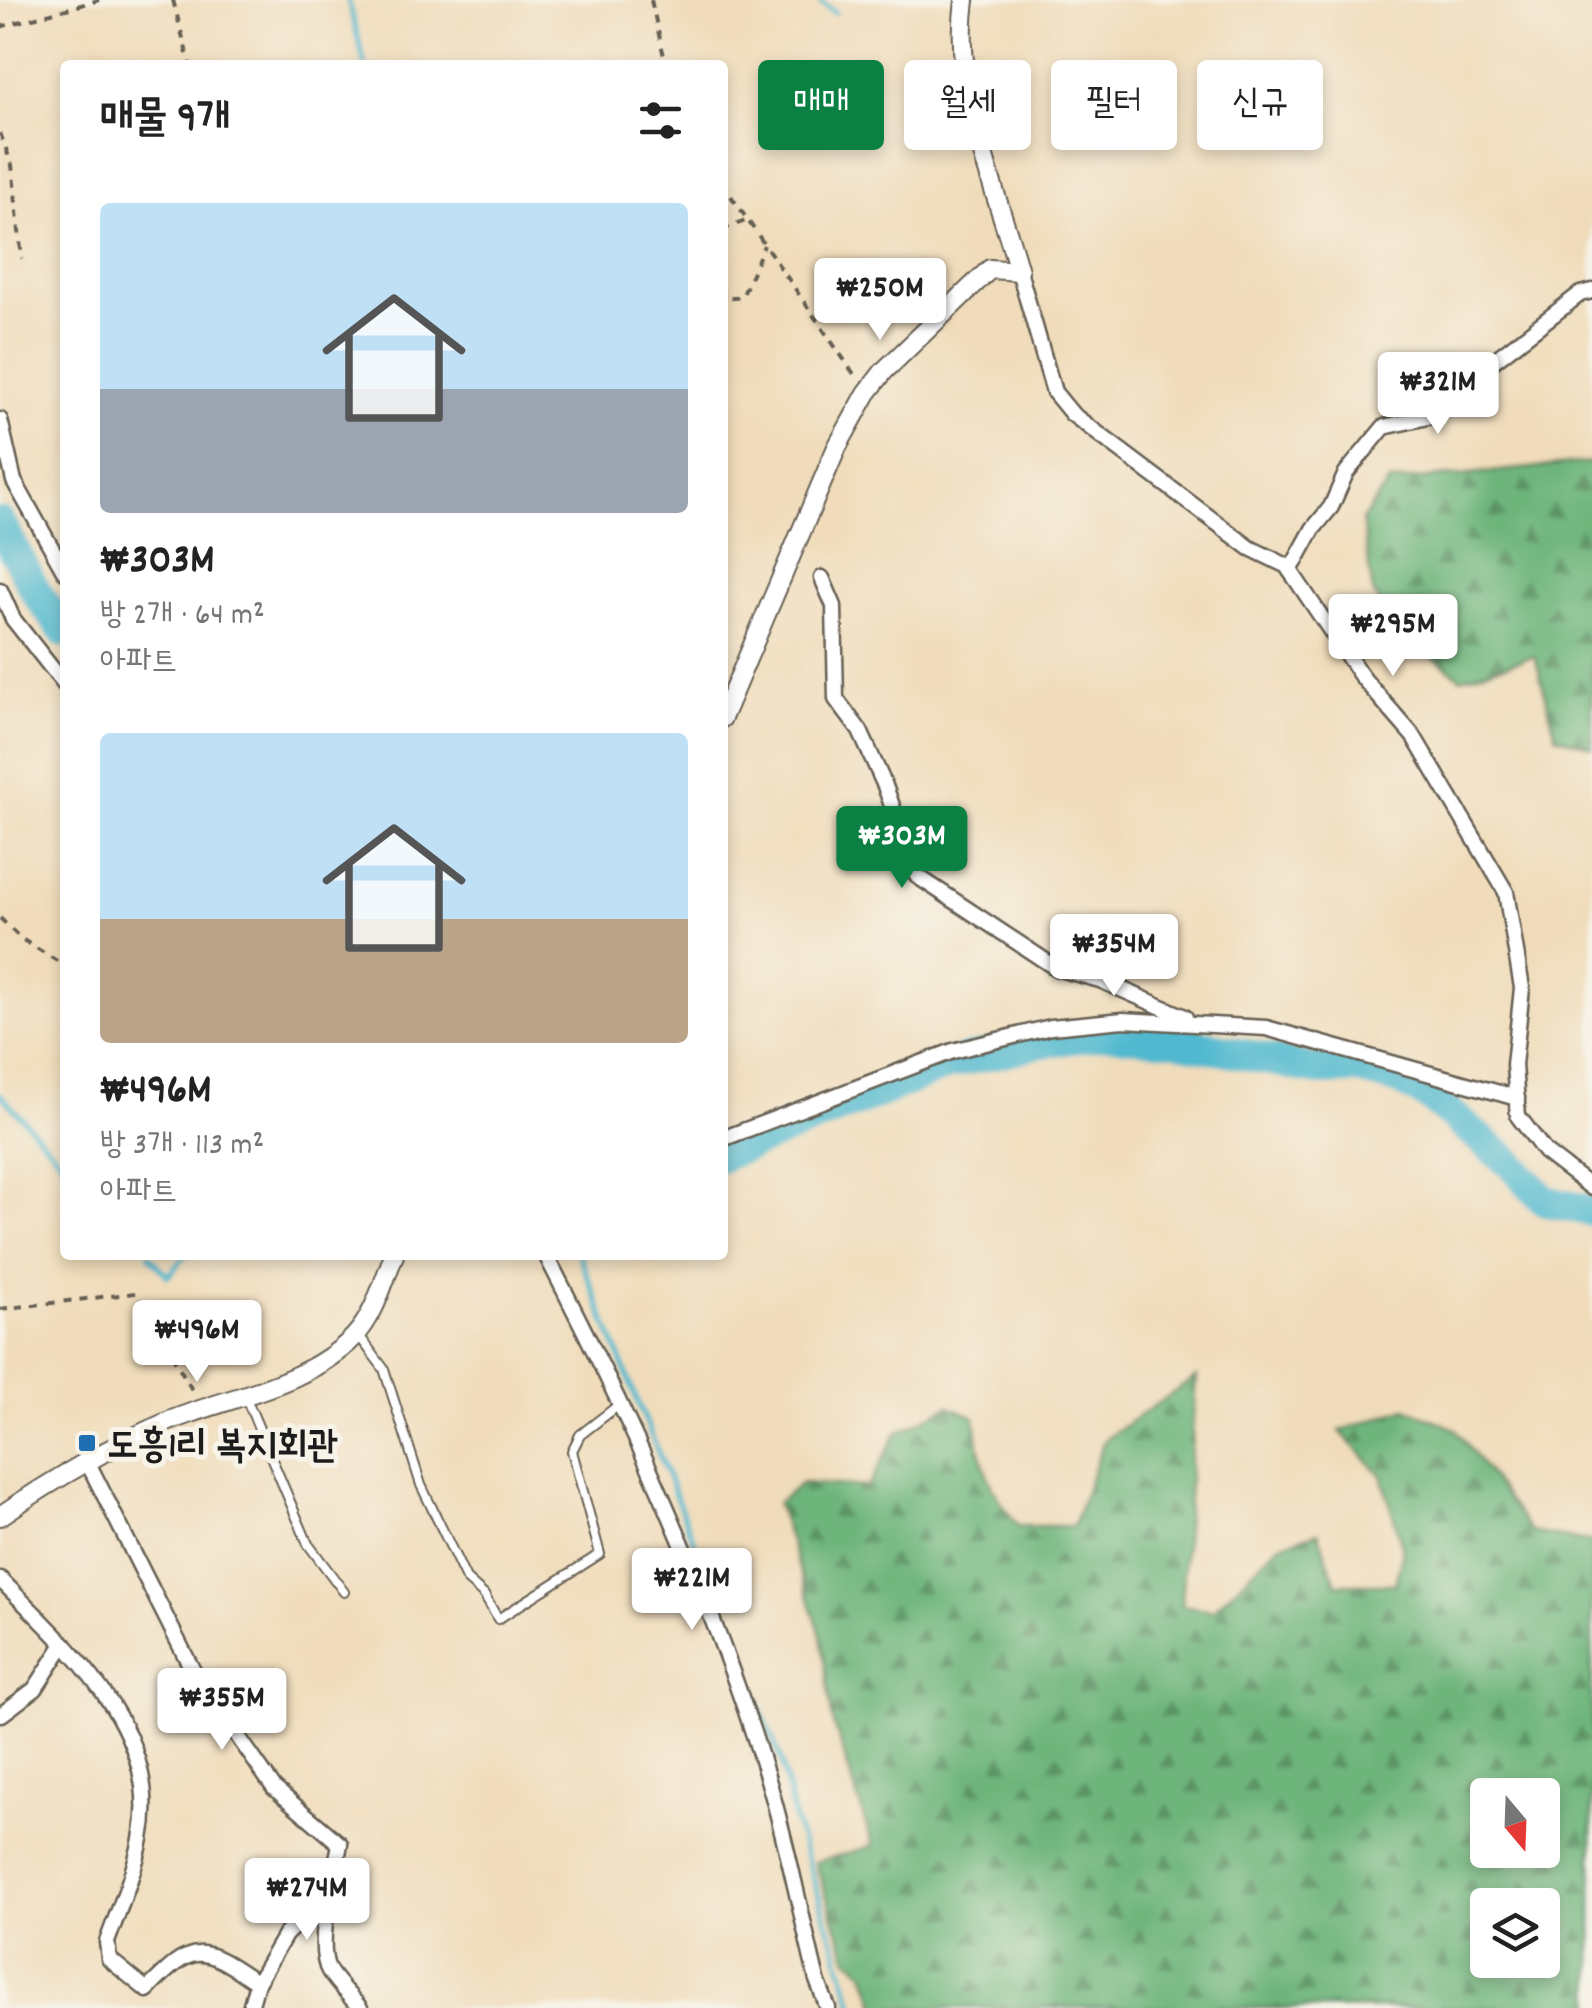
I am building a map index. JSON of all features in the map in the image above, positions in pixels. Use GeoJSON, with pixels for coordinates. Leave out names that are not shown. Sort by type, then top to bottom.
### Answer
{"type":"FeatureCollection","features":[{"type":"Feature","properties":{"kind":"street"},"geometry":{"type":"LineString","coordinates":[[965,0],[963,61],[970,103],[1054,392],[1072,414],[1250,548],[1290,571],[1362,677],[1414,737],[1506,892],[1522,988],[1514,1065],[1518,1116],[1545,1152],[1592,1188]]}},
{"type":"Feature","properties":{"kind":"street"},"geometry":{"type":"LineString","coordinates":[[728,704],[837,447],[867,393],[884,371],[990,269],[1019,271]]}},
{"type":"Feature","properties":{"kind":"street"},"geometry":{"type":"LineString","coordinates":[[1290,571],[1312,529],[1331,508],[1346,473],[1384,427],[1436,416],[1492,362],[1580,294],[1592,291]]}},
{"type":"Feature","properties":{"kind":"street"},"geometry":{"type":"LineString","coordinates":[[0,420],[14,481],[60,563]]}},
{"type":"Feature","properties":{"kind":"street"},"geometry":{"type":"LineString","coordinates":[[822,578],[834,606],[836,699],[860,732],[885,786],[918,876],[1056,968],[1100,980],[1198,1022]]}},
{"type":"Feature","properties":{"kind":"street"},"geometry":{"type":"LineString","coordinates":[[0,590],[13,619],[60,679]]}},
{"type":"Feature","properties":{"kind":"street"},"geometry":{"type":"LineString","coordinates":[[728,1137],[954,1051],[1015,1034],[1123,1020],[1266,1028],[1517,1098]]}},
{"type":"Feature","properties":{"kind":"street"},"geometry":{"type":"LineString","coordinates":[[0,1516],[86,1459],[324,1360],[357,1333],[369,1317],[392,1260]]}},
{"type":"Feature","properties":{"kind":"street"},"geometry":{"type":"LineString","coordinates":[[548,1260],[620,1404],[681,1546],[764,1767],[817,1980],[828,2008]]}},
{"type":"Feature","properties":{"kind":"street"},"geometry":{"type":"LineString","coordinates":[[86,1459],[195,1676],[274,1788],[340,1844],[332,1888],[327,1968],[360,2008]]}},
{"type":"Feature","properties":{"kind":"street"},"geometry":{"type":"LineString","coordinates":[[0,1579],[88,1670],[136,1748],[141,1771],[142,1836],[107,1942],[109,1959],[146,1990],[176,1959],[195,1952],[222,1959],[257,1983]]}},
{"type":"Feature","properties":{"kind":"street"},"geometry":{"type":"LineString","coordinates":[[2,1714],[35,1690],[64,1644]]}},
{"type":"Feature","properties":{"kind":"street"},"geometry":{"type":"LineString","coordinates":[[250,2008],[257,1983],[285,1934],[332,1888]]}},
{"type":"Feature","properties":{"kind":"lane"},"geometry":{"type":"LineString","coordinates":[[357,1333],[384,1368],[421,1485],[466,1579],[484,1595],[498,1619],[600,1554],[572,1450],[580,1435],[620,1404]]}},
{"type":"Feature","properties":{"kind":"lane"},"geometry":{"type":"LineString","coordinates":[[245,1393],[308,1544],[344,1592]]}},
{"type":"Feature","properties":{"kind":"path"},"geometry":{"type":"LineString","coordinates":[[0,26],[98,0]]}},
{"type":"Feature","properties":{"kind":"path"},"geometry":{"type":"LineString","coordinates":[[173,0],[189,60]]}},
{"type":"Feature","properties":{"kind":"path"},"geometry":{"type":"LineString","coordinates":[[651,0],[665,60]]}},
{"type":"Feature","properties":{"kind":"path"},"geometry":{"type":"LineString","coordinates":[[0,133],[12,165],[22,259]]}},
{"type":"Feature","properties":{"kind":"path"},"geometry":{"type":"LineString","coordinates":[[728,192],[867,393]]}},
{"type":"Feature","properties":{"kind":"path"},"geometry":{"type":"LineString","coordinates":[[728,228],[748,220]]}},
{"type":"Feature","properties":{"kind":"path"},"geometry":{"type":"LineString","coordinates":[[728,299],[742,297],[764,245]]}},
{"type":"Feature","properties":{"kind":"path"},"geometry":{"type":"LineString","coordinates":[[0,918],[20,938],[60,963]]}},
{"type":"Feature","properties":{"kind":"path"},"geometry":{"type":"LineString","coordinates":[[0,1308],[136,1293],[203,1408]]}},
{"type":"Feature","properties":{"kind":"green space"},"geometry":{"type":"Polygon","coordinates":[[[1592,462],[1592,747],[1556,736],[1535,656],[1461,678],[1401,633],[1373,593],[1362,520],[1389,482],[1592,462]]]}},
{"type":"Feature","properties":{"kind":"green space"},"geometry":{"type":"Polygon","coordinates":[[[1196,1377],[1181,1605],[1213,1610],[1279,1545],[1318,1532],[1336,1584],[1395,1584],[1403,1550],[1382,1476],[1340,1431],[1406,1408],[1456,1429],[1531,1532],[1592,1542],[1592,2008],[877,2008],[866,1974],[847,1956],[815,1862],[873,1846],[832,1718],[821,1635],[777,1503],[802,1483],[868,1487],[897,1433],[949,1406],[975,1417],[988,1475],[1018,1526],[1073,1526],[1104,1440],[1196,1377]]]}},
{"type":"Feature","properties":{"kind":"waterway"},"geometry":{"type":"LineString","coordinates":[[348,0],[364,60]]}},
{"type":"Feature","properties":{"kind":"waterway"},"geometry":{"type":"LineString","coordinates":[[818,0],[835,13]]}},
{"type":"Feature","properties":{"kind":"waterway"},"geometry":{"type":"LineString","coordinates":[[0,523],[36,592],[60,625]]}},
{"type":"Feature","properties":{"kind":"waterway"},"geometry":{"type":"LineString","coordinates":[[728,1154],[949,1064],[1038,1043],[1108,1033],[1176,1040],[1318,1070],[1359,1069],[1400,1080],[1430,1097],[1512,1165],[1545,1201],[1592,1211]]}},
{"type":"Feature","properties":{"kind":"waterway"},"geometry":{"type":"LineString","coordinates":[[0,1094],[60,1160]]}},
{"type":"Feature","properties":{"kind":"waterway"},"geometry":{"type":"LineString","coordinates":[[154,1260],[168,1276],[182,1260]]}},
{"type":"Feature","properties":{"kind":"waterway"},"geometry":{"type":"LineString","coordinates":[[581,1260],[781,1759],[794,1819],[855,2008]]}},
{"type":"Feature","properties":{"kind":"place","name":"도흥1리 복지회관"},"geometry":{"type":"Point","coordinates":[87,1443]}}]}
